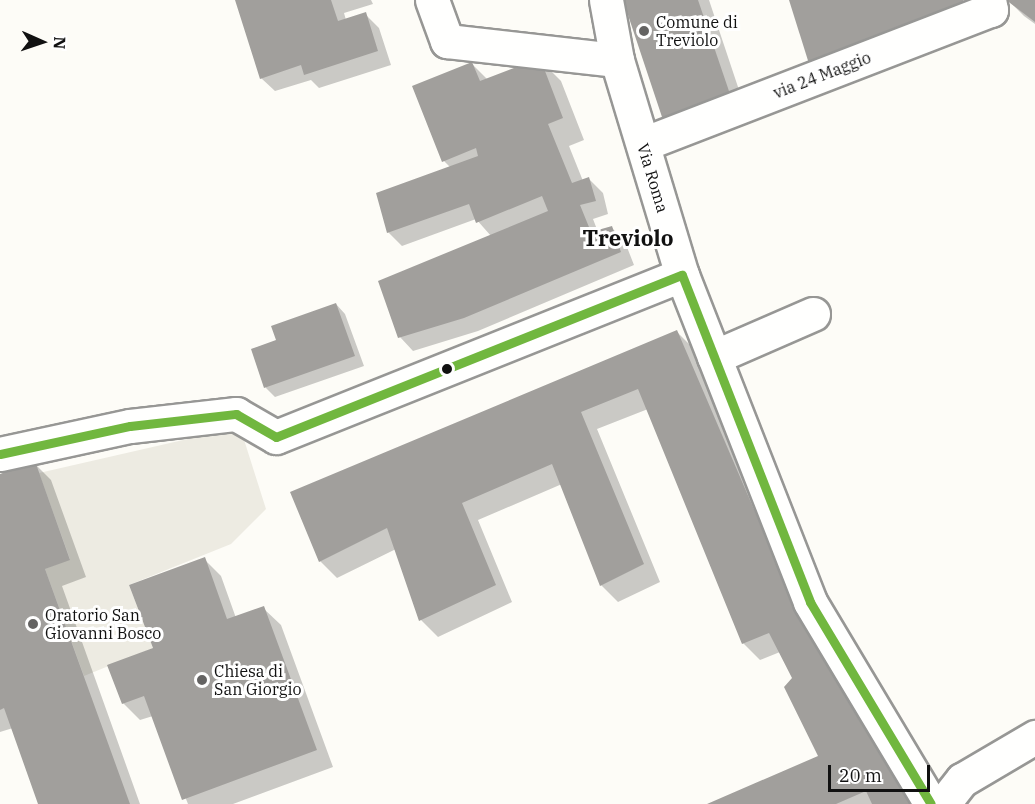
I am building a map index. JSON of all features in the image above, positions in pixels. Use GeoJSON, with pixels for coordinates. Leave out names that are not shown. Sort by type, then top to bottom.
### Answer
{"type":"FeatureCollection","features":[{"type":"Feature","properties":{"kind":"street"},"geometry":{"type":"LineString","coordinates":[[432,0],[447,41],[617,60]]}},
{"type":"Feature","properties":{"kind":"street","name":"Via Roma"},"geometry":{"type":"LineString","coordinates":[[606,0],[617,60],[682,275],[810,602],[931,804]]}},
{"type":"Feature","properties":{"kind":"street","name":"via 24 Maggio"},"geometry":{"type":"LineString","coordinates":[[643,144],[991,10],[989,0]]}},
{"type":"Feature","properties":{"kind":"street"},"geometry":{"type":"LineString","coordinates":[[0,454],[130,426],[236,414],[276,438],[682,275]]}},
{"type":"Feature","properties":{"kind":"street"},"geometry":{"type":"LineString","coordinates":[[714,357],[813,314]]}},
{"type":"Feature","properties":{"kind":"street"},"geometry":{"type":"LineString","coordinates":[[943,804],[962,780],[1035,736]]}},
{"type":"Feature","properties":{"kind":"shaded area"},"geometry":{"type":"Polygon","coordinates":[[[240,427],[266,509],[231,544],[129,585],[153,648],[84,676],[45,569],[70,559],[39,473],[240,427]]]}},
{"type":"Feature","properties":{"kind":"building"},"geometry":{"type":"Polygon","coordinates":[[[235,0],[331,0],[338,21],[366,12],[378,51],[304,75],[301,65],[260,79],[235,0]]]}},
{"type":"Feature","properties":{"kind":"building"},"geometry":{"type":"Polygon","coordinates":[[[623,0],[698,0],[731,97],[663,120],[623,0]]]}},
{"type":"Feature","properties":{"kind":"building"},"geometry":{"type":"Polygon","coordinates":[[[789,0],[963,0],[964,10],[810,67],[789,0]]]}},
{"type":"Feature","properties":{"kind":"building"},"geometry":{"type":"Polygon","coordinates":[[[1006,0],[1035,0],[1035,22],[1006,0]]]}},
{"type":"Feature","properties":{"kind":"building"},"geometry":{"type":"Polygon","coordinates":[[[540,58],[563,118],[548,124],[572,183],[589,177],[596,201],[580,205],[591,232],[612,226],[621,252],[464,318],[398,338],[378,281],[548,211],[542,196],[476,223],[469,204],[387,233],[376,193],[478,156],[476,148],[442,162],[412,86],[472,62],[480,81],[540,58]]]}},
{"type":"Feature","properties":{"kind":"building"},"geometry":{"type":"Polygon","coordinates":[[[336,303],[355,356],[264,388],[251,349],[276,340],[271,326],[336,303]]]}},
{"type":"Feature","properties":{"kind":"building"},"geometry":{"type":"Polygon","coordinates":[[[677,330],[801,619],[916,804],[872,804],[866,791],[836,804],[707,804],[818,756],[784,687],[792,678],[769,633],[742,644],[638,389],[581,412],[644,564],[600,586],[552,464],[462,503],[496,585],[419,621],[387,528],[319,562],[290,492],[677,330]]]}},
{"type":"Feature","properties":{"kind":"building","name":"Oratorio San Giovanni Bosco"},"geometry":{"type":"Polygon","coordinates":[[[35,461],[70,560],[45,569],[130,804],[38,804],[4,708],[0,710],[0,474],[35,461]]]}},
{"type":"Feature","properties":{"kind":"building","name":"Chiesa di San Giorgio"},"geometry":{"type":"Polygon","coordinates":[[[205,557],[227,619],[264,606],[317,750],[182,800],[144,696],[122,704],[107,665],[153,648],[129,585],[205,557]]]}},
{"type":"Feature","properties":{"kind":"transit line"},"geometry":{"type":"LineString","coordinates":[[0,454],[130,426],[236,414],[276,437],[682,275],[810,602],[931,804]]}},
{"type":"Feature","properties":{"kind":"place","name":"Comune di Treviolo"},"geometry":{"type":"Point","coordinates":[644,31]}},
{"type":"Feature","properties":{"kind":"place","name":"Oratorio San Giovanni Bosco"},"geometry":{"type":"Point","coordinates":[33,624]}},
{"type":"Feature","properties":{"kind":"place","name":"Chiesa di San Giorgio"},"geometry":{"type":"Point","coordinates":[202,680]}},
{"type":"Feature","properties":{"kind":"district","name":"Treviolo"},"geometry":{"type":"Point","coordinates":[628,238]}}]}
